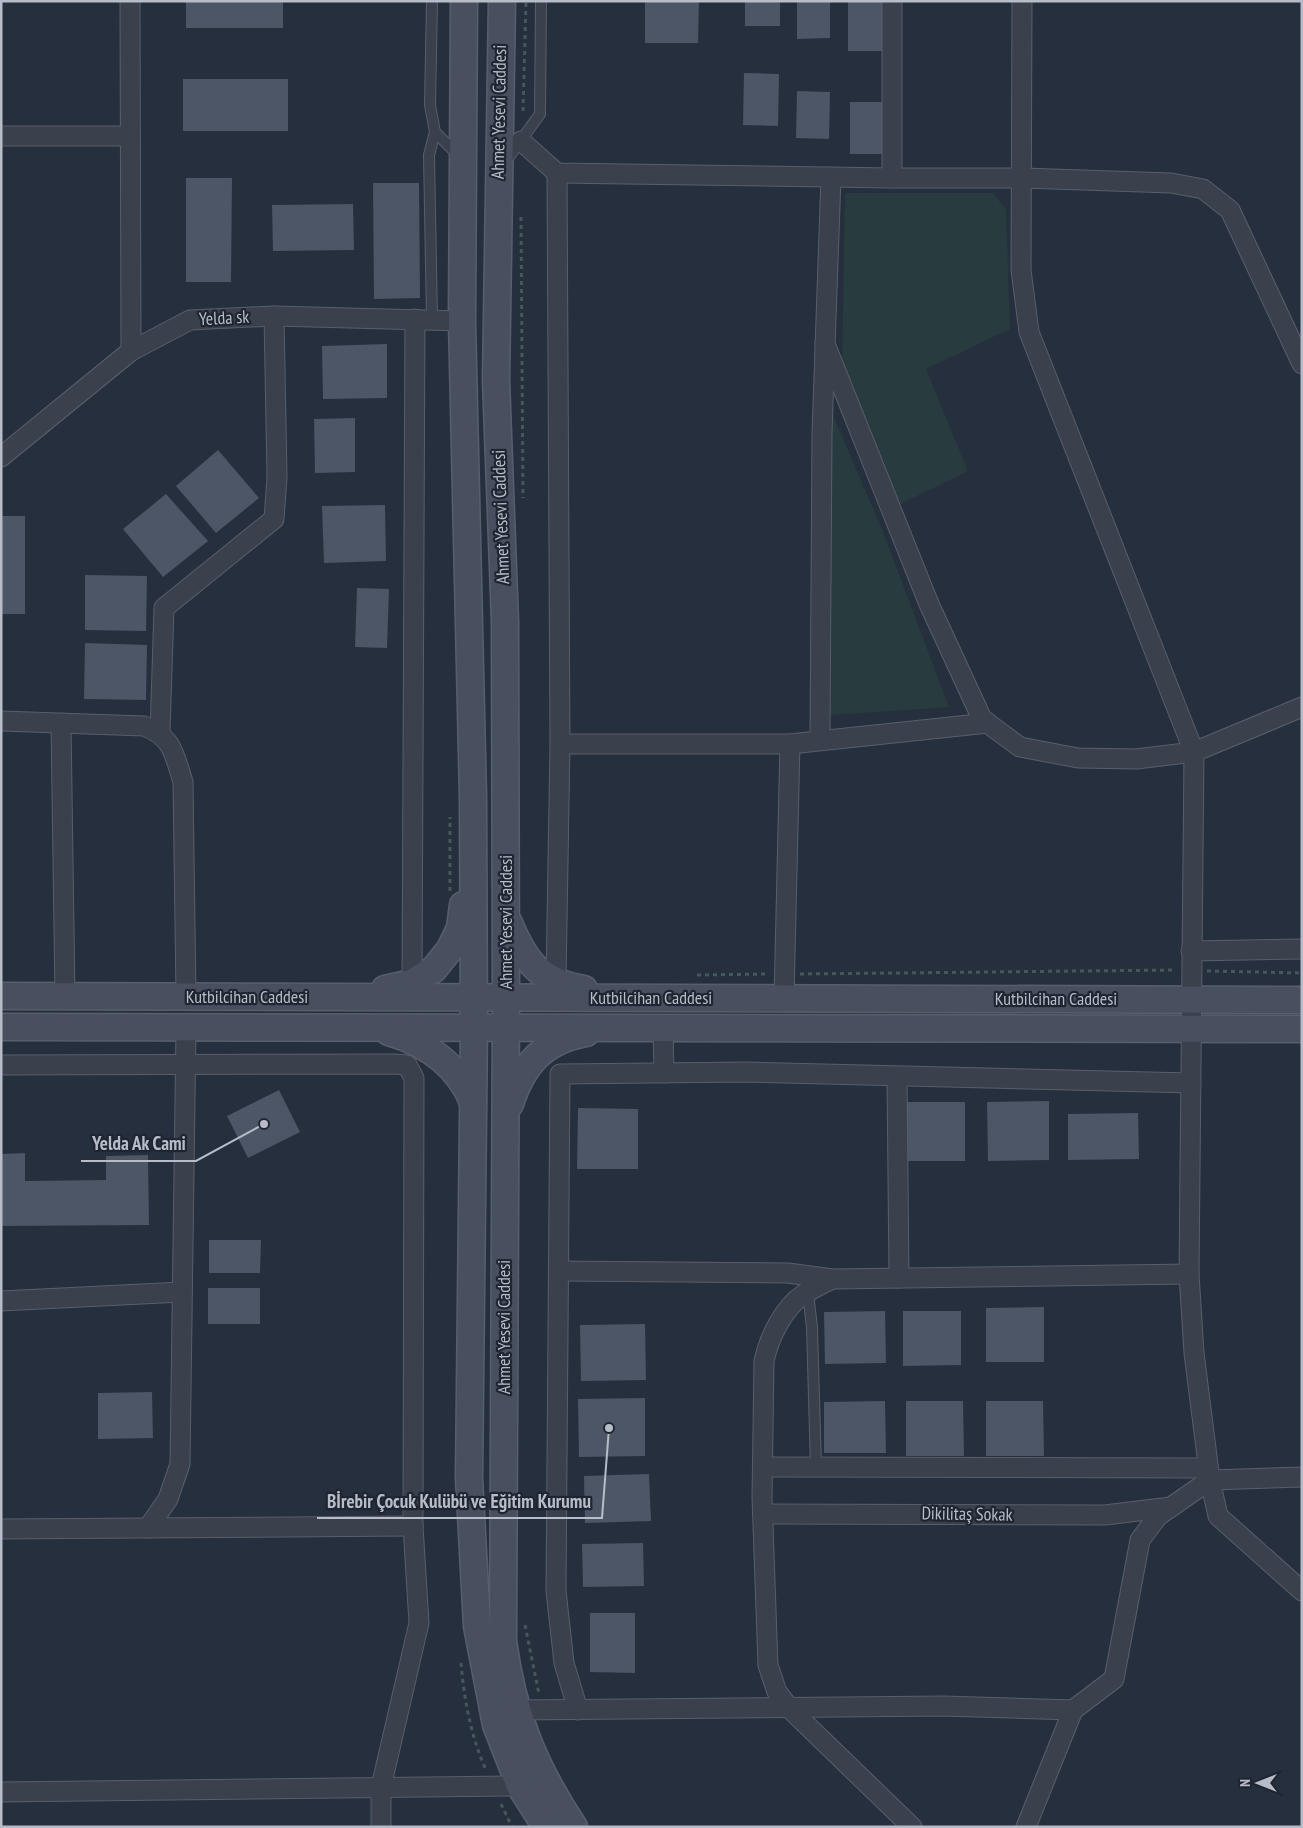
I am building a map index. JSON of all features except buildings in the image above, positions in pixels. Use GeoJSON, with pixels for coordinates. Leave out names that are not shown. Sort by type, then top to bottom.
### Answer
{"type":"FeatureCollection","features":[{"type":"Feature","properties":{"kind":"main road","name":"Ahmet Yesevi Caddesi"},"geometry":{"type":"LineString","coordinates":[[464,1],[462,321],[473,798],[474,1027],[468,1478],[477,1626],[496,1725],[520,1786],[546,1827]]}},
{"type":"Feature","properties":{"kind":"main road","name":"Ahmet Yesevi Caddesi"},"geometry":{"type":"LineString","coordinates":[[502,1],[497,172],[496,380],[506,622],[506,1027],[502,1641],[509,1684],[527,1743],[550,1790],[574,1827]]}},
{"type":"Feature","properties":{"kind":"main road"},"geometry":{"type":"LineString","coordinates":[[345,997],[412,983],[434,969],[450,948],[460,928],[473,798]]}},
{"type":"Feature","properties":{"kind":"main road"},"geometry":{"type":"LineString","coordinates":[[506,915],[525,956],[534,968],[556,981],[574,987],[644,998]]}},
{"type":"Feature","properties":{"kind":"main road","name":"Kutbilcihan Caddesi"},"geometry":{"type":"LineString","coordinates":[[1,996],[644,998],[785,986],[1191,1000],[1302,1000]]}},
{"type":"Feature","properties":{"kind":"main road","name":"Kutbilcihan Caddesi"},"geometry":{"type":"LineString","coordinates":[[1,1027],[1191,1027],[1302,1029]]}},
{"type":"Feature","properties":{"kind":"main road"},"geometry":{"type":"LineString","coordinates":[[373,1027],[410,1038],[453,1068],[466,1085],[474,1105]]}},
{"type":"Feature","properties":{"kind":"main road"},"geometry":{"type":"LineString","coordinates":[[505,1122],[517,1083],[525,1068],[537,1056],[571,1036],[618,1027]]}},
{"type":"Feature","properties":{"kind":"street"},"geometry":{"type":"LineString","coordinates":[[130,1],[131,351]]}},
{"type":"Feature","properties":{"kind":"street"},"geometry":{"type":"LineString","coordinates":[[892,1],[892,178]]}},
{"type":"Feature","properties":{"kind":"street"},"geometry":{"type":"LineString","coordinates":[[1022,1],[1023,178],[1021,270],[1029,332],[1194,752],[1189,1274],[1194,1353],[1209,1474],[1218,1516],[1302,1591]]}},
{"type":"Feature","properties":{"kind":"street"},"geometry":{"type":"LineString","coordinates":[[1,136],[130,136]]}},
{"type":"Feature","properties":{"kind":"street"},"geometry":{"type":"LineString","coordinates":[[521,141],[557,172],[831,178],[1023,178],[1171,183],[1202,189],[1230,210],[1302,364]]}},
{"type":"Feature","properties":{"kind":"street"},"geometry":{"type":"LineString","coordinates":[[556,981],[560,744],[557,172]]}},
{"type":"Feature","properties":{"kind":"street"},"geometry":{"type":"LineString","coordinates":[[820,740],[822,433],[831,178]]}},
{"type":"Feature","properties":{"kind":"street"},"geometry":{"type":"LineString","coordinates":[[160,732],[164,608],[274,518],[277,477],[274,316]]}},
{"type":"Feature","properties":{"kind":"street","name":"Yelda sk"},"geometry":{"type":"LineString","coordinates":[[1,457],[131,351],[190,320],[274,316],[462,321]]}},
{"type":"Feature","properties":{"kind":"street"},"geometry":{"type":"LineString","coordinates":[[412,983],[423,320]]}},
{"type":"Feature","properties":{"kind":"street"},"geometry":{"type":"LineString","coordinates":[[825,344],[929,604],[982,719],[1020,747],[1078,758],[1136,759],[1194,752],[1302,707]]}},
{"type":"Feature","properties":{"kind":"street"},"geometry":{"type":"LineString","coordinates":[[1,721],[144,726],[160,732],[173,751],[183,782],[186,996]]}},
{"type":"Feature","properties":{"kind":"street"},"geometry":{"type":"LineString","coordinates":[[61,722],[66,997]]}},
{"type":"Feature","properties":{"kind":"street"},"geometry":{"type":"LineString","coordinates":[[560,744],[790,744],[988,723]]}},
{"type":"Feature","properties":{"kind":"street"},"geometry":{"type":"LineString","coordinates":[[785,986],[790,744]]}},
{"type":"Feature","properties":{"kind":"street"},"geometry":{"type":"LineString","coordinates":[[1191,951],[1302,949]]}},
{"type":"Feature","properties":{"kind":"street"},"geometry":{"type":"LineString","coordinates":[[148,1528],[168,1499],[180,1464],[186,1027]]}},
{"type":"Feature","properties":{"kind":"street"},"geometry":{"type":"LineString","coordinates":[[663,1027],[664,1073]]}},
{"type":"Feature","properties":{"kind":"street"},"geometry":{"type":"LineString","coordinates":[[1,1065],[394,1064],[407,1065],[414,1078],[413,1526],[419,1623],[381,1787],[381,1827]]}},
{"type":"Feature","properties":{"kind":"street"},"geometry":{"type":"LineString","coordinates":[[578,1710],[564,1663],[556,1591],[560,1074],[746,1072],[1191,1083]]}},
{"type":"Feature","properties":{"kind":"street"},"geometry":{"type":"LineString","coordinates":[[897,1077],[898,1278]]}},
{"type":"Feature","properties":{"kind":"street"},"geometry":{"type":"LineString","coordinates":[[559,1271],[788,1273],[832,1279],[1189,1274]]}},
{"type":"Feature","properties":{"kind":"street"},"geometry":{"type":"LineString","coordinates":[[832,1279],[802,1295],[783,1316],[768,1344],[764,1361],[763,1514],[768,1665],[777,1692],[790,1709],[912,1827]]}},
{"type":"Feature","properties":{"kind":"street"},"geometry":{"type":"LineString","coordinates":[[1,1301],[182,1292]]}},
{"type":"Feature","properties":{"kind":"street"},"geometry":{"type":"LineString","coordinates":[[763,1467],[1302,1477]]}},
{"type":"Feature","properties":{"kind":"street"},"geometry":{"type":"LineString","coordinates":[[1026,1827],[1072,1710],[1114,1679],[1140,1540],[1158,1516],[1209,1474]]}},
{"type":"Feature","properties":{"kind":"street","name":"Dikilitaş Sokak"},"geometry":{"type":"LineString","coordinates":[[763,1514],[1106,1515],[1171,1507]]}},
{"type":"Feature","properties":{"kind":"street"},"geometry":{"type":"LineString","coordinates":[[1,1529],[413,1526]]}},
{"type":"Feature","properties":{"kind":"street"},"geometry":{"type":"LineString","coordinates":[[517,1710],[790,1709],[942,1706],[1072,1710]]}},
{"type":"Feature","properties":{"kind":"street"},"geometry":{"type":"LineString","coordinates":[[1,1792],[520,1786]]}},
{"type":"Feature","properties":{"kind":"lane"},"geometry":{"type":"LineString","coordinates":[[423,320],[429,155],[435,132],[430,105],[432,1]]}},
{"type":"Feature","properties":{"kind":"lane"},"geometry":{"type":"LineString","coordinates":[[497,172],[540,114],[541,1]]}},
{"type":"Feature","properties":{"kind":"lane"},"geometry":{"type":"LineString","coordinates":[[435,132],[441,140],[463,159]]}},
{"type":"Feature","properties":{"kind":"lane"},"geometry":{"type":"LineString","coordinates":[[808,1292],[812,1328],[816,1467]]}},
{"type":"Feature","properties":{"kind":"path"},"geometry":{"type":"LineString","coordinates":[[521,141],[525,79],[526,1]]}},
{"type":"Feature","properties":{"kind":"path"},"geometry":{"type":"LineString","coordinates":[[521,210],[523,506]]}},
{"type":"Feature","properties":{"kind":"path"},"geometry":{"type":"LineString","coordinates":[[691,976],[785,986],[1191,971],[1302,973]]}},
{"type":"Feature","properties":{"kind":"shaded area"},"geometry":{"type":"Polygon","coordinates":[[[845,193],[993,193],[1006,210],[1010,329],[926,369],[968,471],[899,505],[842,365],[845,193]]]}},
{"type":"Feature","properties":{"kind":"shaded area"},"geometry":{"type":"Polygon","coordinates":[[[832,413],[882,529],[949,707],[831,715],[832,413]]]}},
{"type":"Feature","properties":{"kind":"place","name":"Yelda Ak Cami"},"geometry":{"type":"Point","coordinates":[264,1124]}},
{"type":"Feature","properties":{"kind":"place","name":"Bİrebir Çocuk Kulübü ve Eğitim Kurumu"},"geometry":{"type":"Point","coordinates":[609,1428]}}]}
